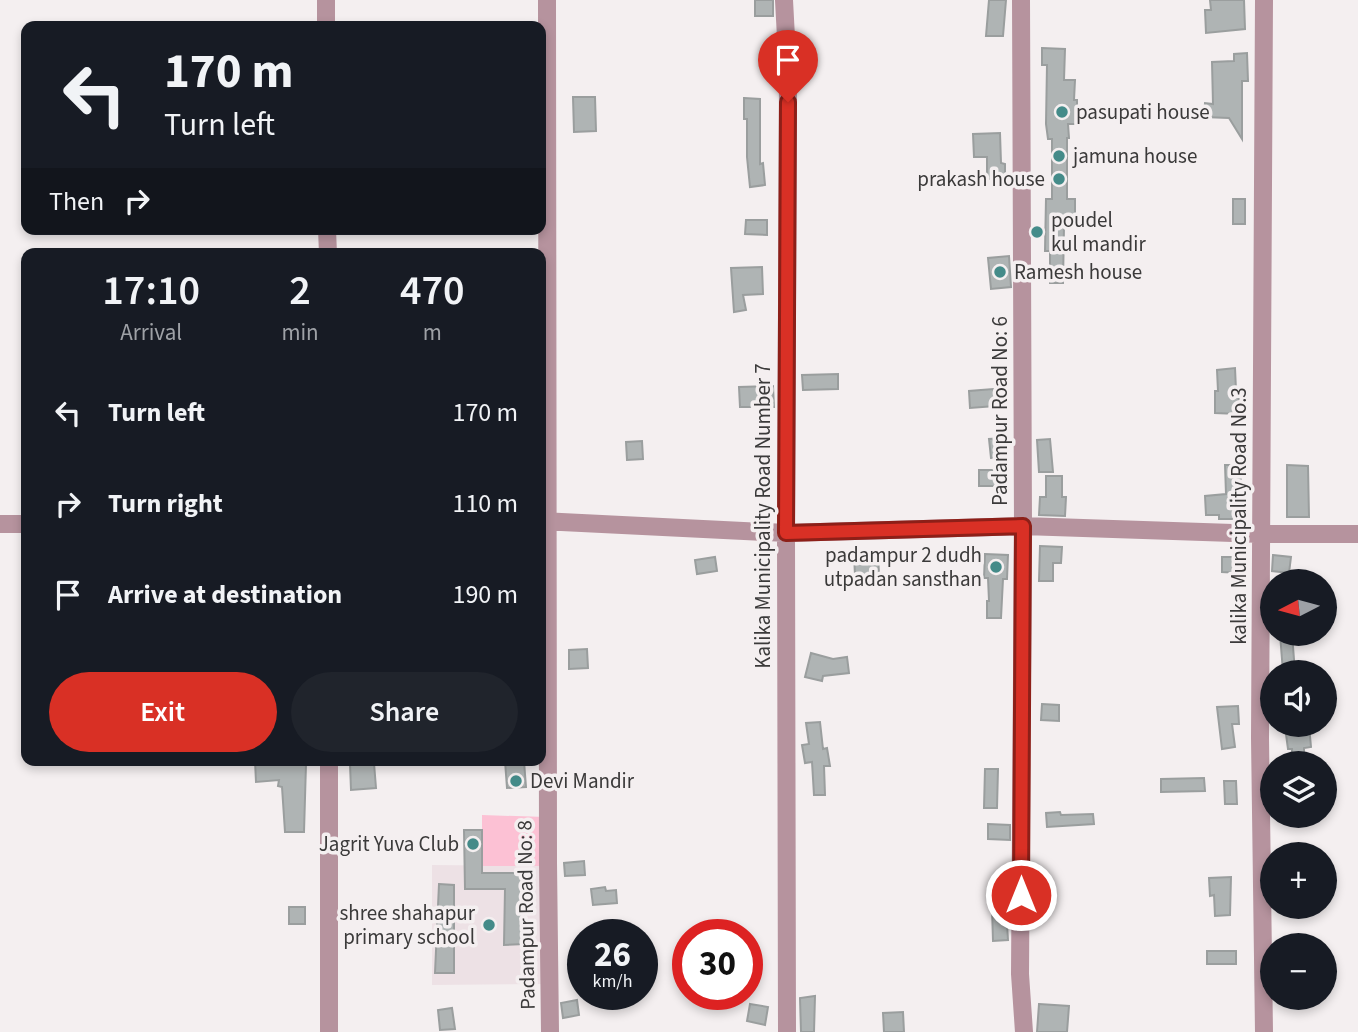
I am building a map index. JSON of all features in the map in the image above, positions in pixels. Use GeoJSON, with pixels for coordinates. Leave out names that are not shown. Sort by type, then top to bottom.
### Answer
{"type":"FeatureCollection","features":[{"type":"Feature","properties":{"kind":"street"},"geometry":{"type":"LineString","coordinates":[[326,0],[326,21]]}},
{"type":"Feature","properties":{"kind":"street","name":"Padampur Road No: 8"},"geometry":{"type":"LineString","coordinates":[[546,174],[547,0]]}},
{"type":"Feature","properties":{"kind":"street","name":"Kalika Municipality Road Number 7"},"geometry":{"type":"LineString","coordinates":[[784,0],[788,75],[787,1032]]}},
{"type":"Feature","properties":{"kind":"street","name":"Padampur Road No: 6"},"geometry":{"type":"LineString","coordinates":[[1021,0],[1023,526],[1020,974],[1024,1032]]}},
{"type":"Feature","properties":{"kind":"street","name":"kalika Municipality Road No.3"},"geometry":{"type":"LineString","coordinates":[[1264,0],[1260,738],[1264,1032]]}},
{"type":"Feature","properties":{"kind":"street"},"geometry":{"type":"LineString","coordinates":[[546,521],[786,533],[1023,526],[1263,534],[1358,534]]}},
{"type":"Feature","properties":{"kind":"street"},"geometry":{"type":"LineString","coordinates":[[0,524],[21,524]]}},
{"type":"Feature","properties":{"kind":"street","name":"Padampur Road No: 8"},"geometry":{"type":"LineString","coordinates":[[546,691],[550,1032]]}},
{"type":"Feature","properties":{"kind":"street"},"geometry":{"type":"LineString","coordinates":[[329,766],[329,1032]]}},
{"type":"Feature","properties":{"kind":"shaded area"},"geometry":{"type":"Polygon","coordinates":[[[482,815],[546,817],[546,866],[482,866],[482,815]]]}},
{"type":"Feature","properties":{"kind":"shaded area","name":"shree shahapur primary school"},"geometry":{"type":"Polygon","coordinates":[[[432,865],[546,866],[547,984],[432,985],[432,865]]]}},
{"type":"Feature","properties":{"kind":"building"},"geometry":{"type":"Polygon","coordinates":[[[755,0],[773,0],[773,16],[755,16],[755,0]]]}},
{"type":"Feature","properties":{"kind":"building"},"geometry":{"type":"Polygon","coordinates":[[[989,0],[1006,0],[1003,36],[986,36],[989,0]]]}},
{"type":"Feature","properties":{"kind":"building"},"geometry":{"type":"Polygon","coordinates":[[[1210,0],[1244,0],[1245,29],[1206,33],[1205,10],[1211,10],[1210,0]]]}},
{"type":"Feature","properties":{"kind":"building"},"geometry":{"type":"Polygon","coordinates":[[[1042,48],[1065,49],[1064,80],[1075,80],[1074,100],[1077,100],[1077,124],[1068,124],[1067,138],[1067,199],[1075,199],[1075,226],[1064,226],[1063,283],[1050,283],[1050,251],[1045,251],[1046,199],[1052,199],[1052,139],[1048,139],[1046,124],[1047,65],[1042,65],[1042,48]]]}},
{"type":"Feature","properties":{"kind":"building"},"geometry":{"type":"Polygon","coordinates":[[[1247,53],[1248,81],[1242,81],[1242,139],[1229,118],[1204,117],[1205,103],[1213,104],[1212,62],[1234,61],[1234,54],[1247,53]]]}},
{"type":"Feature","properties":{"kind":"building"},"geometry":{"type":"Polygon","coordinates":[[[573,97],[595,97],[596,131],[574,132],[573,97]]]}},
{"type":"Feature","properties":{"kind":"building"},"geometry":{"type":"Polygon","coordinates":[[[744,98],[760,99],[760,164],[763,163],[765,185],[750,187],[744,98]]]}},
{"type":"Feature","properties":{"kind":"building"},"geometry":{"type":"Polygon","coordinates":[[[1000,133],[1001,163],[1005,164],[1005,179],[987,179],[987,157],[974,157],[973,134],[1000,133]]]}},
{"type":"Feature","properties":{"kind":"building"},"geometry":{"type":"Polygon","coordinates":[[[1233,199],[1245,199],[1245,224],[1233,224],[1233,199]]]}},
{"type":"Feature","properties":{"kind":"building"},"geometry":{"type":"Polygon","coordinates":[[[746,220],[767,220],[767,235],[745,234],[746,220]]]}},
{"type":"Feature","properties":{"kind":"building","name":"Ramesh house"},"geometry":{"type":"Polygon","coordinates":[[[1009,256],[1011,287],[991,289],[988,258],[1009,256]]]}},
{"type":"Feature","properties":{"kind":"building"},"geometry":{"type":"Polygon","coordinates":[[[762,267],[763,294],[743,295],[746,310],[734,312],[731,268],[762,267]]]}},
{"type":"Feature","properties":{"kind":"building"},"geometry":{"type":"Polygon","coordinates":[[[1235,368],[1236,390],[1239,390],[1238,414],[1215,413],[1217,370],[1235,368]]]}},
{"type":"Feature","properties":{"kind":"building"},"geometry":{"type":"Polygon","coordinates":[[[838,374],[838,389],[803,390],[802,375],[838,374]]]}},
{"type":"Feature","properties":{"kind":"building"},"geometry":{"type":"Polygon","coordinates":[[[773,386],[774,407],[740,407],[739,387],[773,386]]]}},
{"type":"Feature","properties":{"kind":"building"},"geometry":{"type":"Polygon","coordinates":[[[993,389],[995,406],[970,408],[969,391],[993,389]]]}},
{"type":"Feature","properties":{"kind":"building"},"geometry":{"type":"Polygon","coordinates":[[[1004,438],[1005,457],[991,458],[989,439],[1004,438]]]}},
{"type":"Feature","properties":{"kind":"building"},"geometry":{"type":"Polygon","coordinates":[[[1050,439],[1053,472],[1039,472],[1037,440],[1050,439]]]}},
{"type":"Feature","properties":{"kind":"building"},"geometry":{"type":"Polygon","coordinates":[[[642,441],[643,459],[627,460],[626,442],[642,441]]]}},
{"type":"Feature","properties":{"kind":"building"},"geometry":{"type":"Polygon","coordinates":[[[1225,465],[1241,465],[1240,519],[1219,519],[1219,515],[1206,515],[1205,496],[1226,494],[1225,465]]]}},
{"type":"Feature","properties":{"kind":"building"},"geometry":{"type":"Polygon","coordinates":[[[1287,465],[1308,466],[1309,517],[1287,517],[1287,465]]]}},
{"type":"Feature","properties":{"kind":"building"},"geometry":{"type":"Polygon","coordinates":[[[979,470],[996,470],[996,486],[979,486],[979,470]]]}},
{"type":"Feature","properties":{"kind":"building"},"geometry":{"type":"Polygon","coordinates":[[[1046,476],[1062,476],[1062,497],[1066,497],[1065,516],[1039,515],[1040,497],[1046,497],[1046,476]]]}},
{"type":"Feature","properties":{"kind":"building"},"geometry":{"type":"Polygon","coordinates":[[[1040,546],[1062,547],[1061,563],[1053,563],[1053,581],[1039,581],[1040,546]]]}},
{"type":"Feature","properties":{"kind":"building"},"geometry":{"type":"Polygon","coordinates":[[[878,554],[879,574],[855,575],[854,555],[878,554]]]}},
{"type":"Feature","properties":{"kind":"building"},"geometry":{"type":"Polygon","coordinates":[[[985,554],[1008,555],[1007,579],[1003,579],[1001,618],[987,618],[989,601],[988,578],[984,578],[985,554]]]}},
{"type":"Feature","properties":{"kind":"building"},"geometry":{"type":"Polygon","coordinates":[[[1273,555],[1291,557],[1290,569],[1272,569],[1273,555]]]}},
{"type":"Feature","properties":{"kind":"building"},"geometry":{"type":"Polygon","coordinates":[[[715,557],[717,571],[697,574],[695,560],[715,557]]]}},
{"type":"Feature","properties":{"kind":"building"},"geometry":{"type":"Polygon","coordinates":[[[1222,557],[1240,557],[1239,573],[1222,572],[1222,557]]]}},
{"type":"Feature","properties":{"kind":"building"},"geometry":{"type":"Polygon","coordinates":[[[1281,646],[1293,646],[1294,660],[1282,660],[1281,646]]]}},
{"type":"Feature","properties":{"kind":"building"},"geometry":{"type":"Polygon","coordinates":[[[587,649],[588,668],[569,669],[569,650],[587,649]]]}},
{"type":"Feature","properties":{"kind":"building"},"geometry":{"type":"Polygon","coordinates":[[[811,653],[833,659],[847,657],[849,673],[823,676],[822,681],[805,677],[811,653]]]}},
{"type":"Feature","properties":{"kind":"building"},"geometry":{"type":"Polygon","coordinates":[[[1042,704],[1059,705],[1059,721],[1041,720],[1042,704]]]}},
{"type":"Feature","properties":{"kind":"building"},"geometry":{"type":"Polygon","coordinates":[[[1238,706],[1239,724],[1232,724],[1235,747],[1222,749],[1217,707],[1238,706]]]}},
{"type":"Feature","properties":{"kind":"building"},"geometry":{"type":"Polygon","coordinates":[[[820,722],[823,749],[827,748],[830,766],[824,766],[825,795],[814,795],[812,762],[805,763],[802,745],[809,744],[806,723],[820,722]]]}},
{"type":"Feature","properties":{"kind":"building"},"geometry":{"type":"Polygon","coordinates":[[[1286,737],[1310,737],[1311,747],[1304,748],[1304,751],[1288,749],[1286,737]]]}},
{"type":"Feature","properties":{"kind":"building"},"geometry":{"type":"Polygon","coordinates":[[[255,766],[306,766],[304,832],[285,832],[282,787],[278,786],[279,780],[256,782],[255,766]]]}},
{"type":"Feature","properties":{"kind":"building"},"geometry":{"type":"Polygon","coordinates":[[[350,766],[374,766],[376,788],[351,790],[350,766]]]}},
{"type":"Feature","properties":{"kind":"building","name":"Devi Mandir"},"geometry":{"type":"Polygon","coordinates":[[[505,766],[524,766],[526,787],[507,788],[505,766]]]}},
{"type":"Feature","properties":{"kind":"building"},"geometry":{"type":"Polygon","coordinates":[[[985,769],[998,769],[997,808],[984,808],[985,769]]]}},
{"type":"Feature","properties":{"kind":"building"},"geometry":{"type":"Polygon","coordinates":[[[1204,778],[1205,791],[1161,792],[1161,779],[1204,778]]]}},
{"type":"Feature","properties":{"kind":"building"},"geometry":{"type":"Polygon","coordinates":[[[1224,781],[1236,781],[1237,804],[1225,804],[1224,781]]]}},
{"type":"Feature","properties":{"kind":"building"},"geometry":{"type":"Polygon","coordinates":[[[1060,812],[1061,815],[1093,814],[1094,824],[1047,827],[1046,813],[1060,812]]]}},
{"type":"Feature","properties":{"kind":"building"},"geometry":{"type":"Polygon","coordinates":[[[988,824],[1010,825],[1010,840],[988,839],[988,824]]]}},
{"type":"Feature","properties":{"kind":"building"},"geometry":{"type":"Polygon","coordinates":[[[464,830],[482,830],[482,873],[524,873],[524,944],[504,945],[505,889],[465,889],[464,830]]]}},
{"type":"Feature","properties":{"kind":"building"},"geometry":{"type":"Polygon","coordinates":[[[584,861],[585,875],[565,876],[564,863],[584,861]]]}},
{"type":"Feature","properties":{"kind":"building"},"geometry":{"type":"Polygon","coordinates":[[[1231,877],[1230,915],[1215,916],[1214,895],[1210,896],[1209,878],[1231,877]]]}},
{"type":"Feature","properties":{"kind":"building"},"geometry":{"type":"Polygon","coordinates":[[[439,884],[454,885],[454,973],[435,973],[439,884]]]}},
{"type":"Feature","properties":{"kind":"building"},"geometry":{"type":"Polygon","coordinates":[[[605,887],[606,891],[616,890],[617,903],[593,905],[591,889],[605,887]]]}},
{"type":"Feature","properties":{"kind":"building"},"geometry":{"type":"Polygon","coordinates":[[[289,907],[305,907],[305,924],[289,924],[289,907]]]}},
{"type":"Feature","properties":{"kind":"building"},"geometry":{"type":"Polygon","coordinates":[[[992,908],[1006,908],[1008,940],[993,941],[992,908]]]}},
{"type":"Feature","properties":{"kind":"building"},"geometry":{"type":"Polygon","coordinates":[[[1207,951],[1236,951],[1236,964],[1207,964],[1207,951]]]}},
{"type":"Feature","properties":{"kind":"building"},"geometry":{"type":"Polygon","coordinates":[[[815,996],[814,1032],[801,1032],[800,998],[815,996]]]}},
{"type":"Feature","properties":{"kind":"building"},"geometry":{"type":"Polygon","coordinates":[[[567,1002],[567,1010],[578,1010],[579,1015],[563,1018],[561,1003],[567,1002]]]}},
{"type":"Feature","properties":{"kind":"building"},"geometry":{"type":"Polygon","coordinates":[[[1039,1004],[1069,1006],[1067,1032],[1037,1032],[1039,1004]]]}},
{"type":"Feature","properties":{"kind":"building"},"geometry":{"type":"Polygon","coordinates":[[[763,1006],[768,1007],[765,1025],[747,1021],[749,1010],[763,1010],[763,1006]]]}},
{"type":"Feature","properties":{"kind":"building"},"geometry":{"type":"Polygon","coordinates":[[[452,1008],[455,1029],[440,1030],[438,1010],[452,1008]]]}},
{"type":"Feature","properties":{"kind":"building"},"geometry":{"type":"Polygon","coordinates":[[[903,1012],[904,1032],[884,1032],[883,1013],[903,1012]]]}},
{"type":"Feature","properties":{"kind":"place","name":"pasupati house"},"geometry":{"type":"Point","coordinates":[1062,112]}},
{"type":"Feature","properties":{"kind":"place","name":"jamuna house"},"geometry":{"type":"Point","coordinates":[1059,156]}},
{"type":"Feature","properties":{"kind":"place","name":"prakash house"},"geometry":{"type":"Point","coordinates":[1059,179]}},
{"type":"Feature","properties":{"kind":"place","name":"poudel kul mandir"},"geometry":{"type":"Point","coordinates":[1037,232]}},
{"type":"Feature","properties":{"kind":"place","name":"Ramesh house"},"geometry":{"type":"Point","coordinates":[1000,272]}},
{"type":"Feature","properties":{"kind":"place","name":"padampur 2 dudh utpadan sansthan"},"geometry":{"type":"Point","coordinates":[996,567]}},
{"type":"Feature","properties":{"kind":"place","name":"Devi Mandir"},"geometry":{"type":"Point","coordinates":[516,781]}},
{"type":"Feature","properties":{"kind":"place","name":"Jagrit Yuva Club"},"geometry":{"type":"Point","coordinates":[473,844]}},
{"type":"Feature","properties":{"kind":"place","name":"shree shahapur primary school"},"geometry":{"type":"Point","coordinates":[489,925]}},
{"type":"Feature","properties":{"kind":"route"},"geometry":{"type":"LineString","coordinates":[[788,102],[786,533],[1023,526],[1021,895]]}}]}
